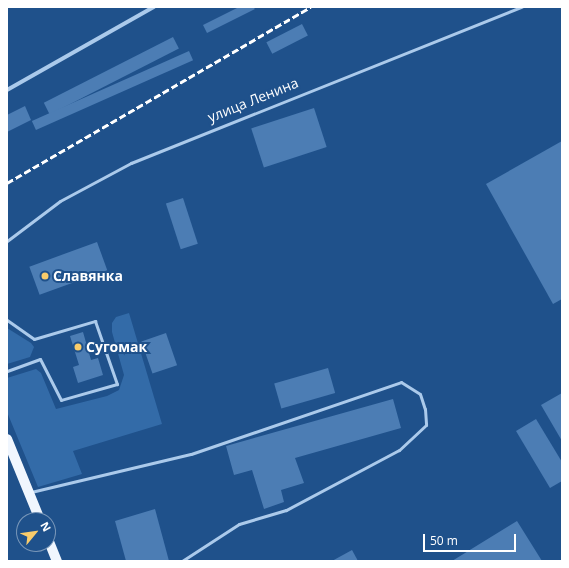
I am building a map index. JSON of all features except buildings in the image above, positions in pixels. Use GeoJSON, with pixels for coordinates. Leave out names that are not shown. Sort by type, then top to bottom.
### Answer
{"type":"FeatureCollection","features":[{"type":"Feature","properties":{"kind":"main road"},"geometry":{"type":"LineString","coordinates":[[7,439],[37,512]]}},
{"type":"Feature","properties":{"kind":"street"},"geometry":{"type":"LineString","coordinates":[[7,90],[154,7]]}},
{"type":"Feature","properties":{"kind":"lane","name":"улица Ленина"},"geometry":{"type":"LineString","coordinates":[[7,241],[60,201],[131,163],[522,7]]}},
{"type":"Feature","properties":{"kind":"lane"},"geometry":{"type":"LineString","coordinates":[[7,320],[34,339],[95,321],[117,384],[61,400],[40,359],[7,371]]}},
{"type":"Feature","properties":{"kind":"lane"},"geometry":{"type":"LineString","coordinates":[[30,493],[191,454],[401,382],[420,394],[425,408],[426,426],[399,450],[286,510],[239,524],[182,561]]}},
{"type":"Feature","properties":{"kind":"shaded area"},"geometry":{"type":"Polygon","coordinates":[[[129,313],[162,424],[73,451],[82,474],[38,487],[7,412],[7,378],[36,369],[41,373],[56,409],[107,396],[119,390],[124,375],[112,332],[112,323],[116,317],[129,313]]]}},
{"type":"Feature","properties":{"kind":"shaded area"},"geometry":{"type":"Polygon","coordinates":[[[7,328],[31,343],[34,347],[30,357],[7,364],[7,328]]]}},
{"type":"Feature","properties":{"kind":"railway"},"geometry":{"type":"LineString","coordinates":[[7,183],[311,7]]}},
{"type":"Feature","properties":{"kind":"place","name":"Славянка"},"geometry":{"type":"Point","coordinates":[45,276]}},
{"type":"Feature","properties":{"kind":"place","name":"Сугомак"},"geometry":{"type":"Point","coordinates":[78,347]}}]}
